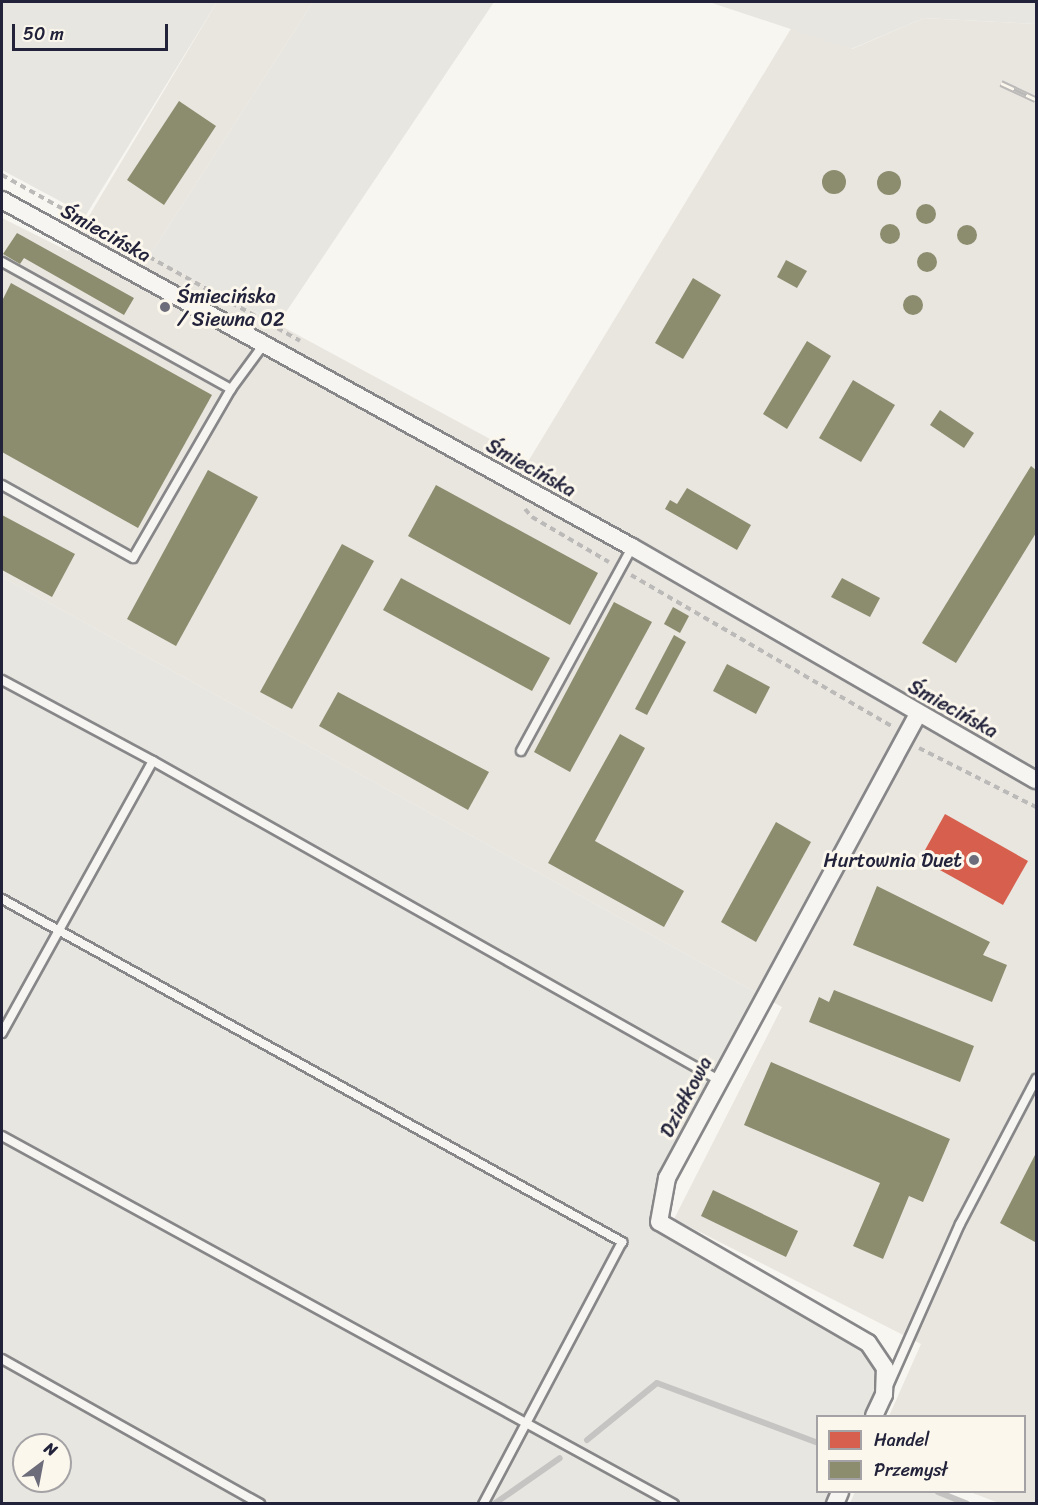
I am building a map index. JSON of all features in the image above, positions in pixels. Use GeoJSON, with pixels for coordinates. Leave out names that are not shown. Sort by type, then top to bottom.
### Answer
{"type":"FeatureCollection","features":[{"type":"Feature","properties":{"kind":"street","name":"Śmiecińska"},"geometry":{"type":"LineString","coordinates":[[3,204],[264,344],[632,547],[1036,780]]}},
{"type":"Feature","properties":{"kind":"street","name":"Działkowa"},"geometry":{"type":"LineString","coordinates":[[874,1415],[884,1395],[885,1368],[868,1343],[659,1222],[666,1178],[918,714]]}},
{"type":"Feature","properties":{"kind":"lane"},"geometry":{"type":"LineString","coordinates":[[2,262],[231,389]]}},
{"type":"Feature","properties":{"kind":"lane"},"geometry":{"type":"LineString","coordinates":[[2,484],[133,558],[231,389],[264,344]]}},
{"type":"Feature","properties":{"kind":"lane"},"geometry":{"type":"LineString","coordinates":[[521,751],[632,547]]}},
{"type":"Feature","properties":{"kind":"lane"},"geometry":{"type":"LineString","coordinates":[[2,680],[153,761],[719,1080]]}},
{"type":"Feature","properties":{"kind":"lane"},"geometry":{"type":"LineString","coordinates":[[2,1033],[153,761]]}},
{"type":"Feature","properties":{"kind":"lane"},"geometry":{"type":"LineString","coordinates":[[2,899],[622,1242],[528,1425],[483,1503]]}},
{"type":"Feature","properties":{"kind":"lane"},"geometry":{"type":"LineString","coordinates":[[884,1395],[960,1224],[1036,1079]]}},
{"type":"Feature","properties":{"kind":"lane"},"geometry":{"type":"LineString","coordinates":[[2,1136],[674,1503]]}},
{"type":"Feature","properties":{"kind":"lane"},"geometry":{"type":"LineString","coordinates":[[2,1359],[260,1503]]}},
{"type":"Feature","properties":{"kind":"shaded area"},"geometry":{"type":"Polygon","coordinates":[[[2,2],[217,2],[86,215],[2,170],[2,2]]]}},
{"type":"Feature","properties":{"kind":"shaded area"},"geometry":{"type":"Polygon","coordinates":[[[217,2],[313,2],[150,255],[529,460],[792,27],[852,49],[924,18],[1036,24],[1036,1503],[999,1503],[973,1493],[1026,1493],[1026,1415],[889,1415],[921,1344],[674,1219],[782,1007],[2,577],[2,218],[68,251],[217,2]]]}},
{"type":"Feature","properties":{"kind":"shaded area"},"geometry":{"type":"Polygon","coordinates":[[[313,2],[494,2],[278,324],[150,255],[313,2]]]}},
{"type":"Feature","properties":{"kind":"shaded area"},"geometry":{"type":"Polygon","coordinates":[[[709,2],[1036,2],[1036,24],[924,18],[851,49],[709,2]]]}},
{"type":"Feature","properties":{"kind":"shaded area"},"geometry":{"type":"Polygon","coordinates":[[[2,577],[764,997],[667,1178],[659,1222],[868,1343],[885,1368],[874,1415],[816,1415],[816,1493],[840,1493],[835,1503],[2,1503],[2,577]]]}},
{"type":"Feature","properties":{"kind":"shaded area"},"geometry":{"type":"Polygon","coordinates":[[[855,1493],[941,1493],[967,1503],[850,1503],[855,1493]]]}},
{"type":"Feature","properties":{"kind":"building: Handel","name":"Hurtownia Duet"},"geometry":{"type":"Polygon","coordinates":[[[945,814],[1028,861],[1003,905],[920,859],[945,814]]]}},
{"type":"Feature","properties":{"kind":"building: Przemysł"},"geometry":{"type":"Polygon","coordinates":[[[179,101],[216,126],[164,205],[127,180],[179,101]]]}},
{"type":"Feature","properties":{"kind":"building: Przemysł"},"geometry":{"type":"Polygon","coordinates":[[[834,170],[839,171],[845,177],[845,187],[839,193],[834,194],[829,193],[823,187],[822,182],[823,177],[829,171],[834,170]]]}},
{"type":"Feature","properties":{"kind":"building: Przemysł"},"geometry":{"type":"Polygon","coordinates":[[[889,171],[894,172],[900,178],[900,188],[894,194],[889,195],[884,194],[878,188],[877,183],[878,178],[884,172],[889,171]]]}},
{"type":"Feature","properties":{"kind":"building: Przemysł"},"geometry":{"type":"Polygon","coordinates":[[[926,204],[933,207],[936,214],[933,221],[926,224],[919,221],[916,214],[919,207],[926,204]]]}},
{"type":"Feature","properties":{"kind":"building: Przemysł"},"geometry":{"type":"Polygon","coordinates":[[[890,224],[897,227],[900,234],[897,241],[890,244],[883,241],[880,234],[883,227],[890,224]]]}},
{"type":"Feature","properties":{"kind":"building: Przemysł"},"geometry":{"type":"Polygon","coordinates":[[[967,225],[974,228],[977,235],[974,242],[967,245],[960,242],[957,235],[960,228],[967,225]]]}},
{"type":"Feature","properties":{"kind":"building: Przemysł"},"geometry":{"type":"Polygon","coordinates":[[[17,233],[134,298],[124,315],[24,258],[20,264],[3,254],[17,233]]]}},
{"type":"Feature","properties":{"kind":"building: Przemysł"},"geometry":{"type":"Polygon","coordinates":[[[927,252],[934,255],[937,262],[934,269],[927,272],[920,269],[917,262],[920,255],[927,252]]]}},
{"type":"Feature","properties":{"kind":"building: Przemysł"},"geometry":{"type":"Polygon","coordinates":[[[786,260],[807,271],[797,288],[777,277],[786,260]]]}},
{"type":"Feature","properties":{"kind":"building: Przemysł"},"geometry":{"type":"Polygon","coordinates":[[[693,278],[721,295],[683,359],[655,343],[693,278]]]}},
{"type":"Feature","properties":{"kind":"building: Przemysł"},"geometry":{"type":"Polygon","coordinates":[[[11,283],[212,395],[138,528],[2,452],[2,301],[11,283]]]}},
{"type":"Feature","properties":{"kind":"building: Przemysł"},"geometry":{"type":"Polygon","coordinates":[[[913,295],[920,298],[923,305],[920,312],[913,315],[906,312],[903,305],[906,298],[913,295]]]}},
{"type":"Feature","properties":{"kind":"building: Przemysł"},"geometry":{"type":"Polygon","coordinates":[[[807,341],[831,356],[787,429],[763,414],[807,341]]]}},
{"type":"Feature","properties":{"kind":"building: Przemysł"},"geometry":{"type":"Polygon","coordinates":[[[853,380],[895,405],[861,462],[819,438],[853,380]]]}},
{"type":"Feature","properties":{"kind":"building: Przemysł"},"geometry":{"type":"Polygon","coordinates":[[[940,410],[974,433],[964,448],[930,425],[940,410]]]}},
{"type":"Feature","properties":{"kind":"building: Przemysł"},"geometry":{"type":"Polygon","coordinates":[[[1031,466],[1036,470],[1036,533],[956,663],[922,643],[1031,466]]]}},
{"type":"Feature","properties":{"kind":"building: Przemysł"},"geometry":{"type":"Polygon","coordinates":[[[208,470],[258,497],[176,646],[127,619],[208,470]]]}},
{"type":"Feature","properties":{"kind":"building: Przemysł"},"geometry":{"type":"Polygon","coordinates":[[[436,485],[598,573],[570,625],[408,536],[436,485]]]}},
{"type":"Feature","properties":{"kind":"building: Przemysł"},"geometry":{"type":"Polygon","coordinates":[[[687,488],[751,525],[737,550],[665,509],[670,500],[677,504],[687,488]]]}},
{"type":"Feature","properties":{"kind":"building: Przemysł"},"geometry":{"type":"Polygon","coordinates":[[[2,515],[75,554],[52,597],[2,570],[2,515]]]}},
{"type":"Feature","properties":{"kind":"building: Przemysł"},"geometry":{"type":"Polygon","coordinates":[[[342,544],[374,561],[292,709],[260,692],[342,544]]]}},
{"type":"Feature","properties":{"kind":"building: Przemysł"},"geometry":{"type":"Polygon","coordinates":[[[401,578],[550,658],[532,691],[383,610],[401,578]]]}},
{"type":"Feature","properties":{"kind":"building: Przemysł"},"geometry":{"type":"Polygon","coordinates":[[[842,578],[880,598],[870,617],[831,597],[842,578]]]}},
{"type":"Feature","properties":{"kind":"building: Przemysł"},"geometry":{"type":"Polygon","coordinates":[[[614,602],[652,622],[570,772],[534,752],[614,602]]]}},
{"type":"Feature","properties":{"kind":"building: Przemysł"},"geometry":{"type":"Polygon","coordinates":[[[673,607],[689,616],[680,633],[664,624],[673,607]]]}},
{"type":"Feature","properties":{"kind":"building: Przemysł"},"geometry":{"type":"Polygon","coordinates":[[[674,635],[686,642],[647,715],[635,709],[674,635]]]}},
{"type":"Feature","properties":{"kind":"building: Przemysł"},"geometry":{"type":"Polygon","coordinates":[[[727,664],[770,687],[756,714],[713,691],[727,664]]]}},
{"type":"Feature","properties":{"kind":"building: Przemysł"},"geometry":{"type":"Polygon","coordinates":[[[338,692],[489,772],[468,810],[319,726],[338,692]]]}},
{"type":"Feature","properties":{"kind":"building: Przemysł"},"geometry":{"type":"Polygon","coordinates":[[[620,734],[645,748],[595,841],[684,891],[664,927],[548,863],[620,734]]]}},
{"type":"Feature","properties":{"kind":"building: Przemysł"},"geometry":{"type":"Polygon","coordinates":[[[776,822],[811,842],[756,942],[721,922],[776,822]]]}},
{"type":"Feature","properties":{"kind":"building: Przemysł"},"geometry":{"type":"Polygon","coordinates":[[[877,886],[990,942],[983,955],[1007,965],[992,1002],[853,945],[877,886]]]}},
{"type":"Feature","properties":{"kind":"building: Przemysł"},"geometry":{"type":"Polygon","coordinates":[[[834,990],[974,1046],[960,1082],[809,1022],[819,997],[829,1002],[834,990]]]}},
{"type":"Feature","properties":{"kind":"building: Przemysł"},"geometry":{"type":"Polygon","coordinates":[[[771,1062],[950,1139],[923,1202],[909,1196],[883,1259],[853,1246],[880,1183],[744,1125],[771,1062]]]}},
{"type":"Feature","properties":{"kind":"building: Przemysł"},"geometry":{"type":"Polygon","coordinates":[[[1036,1153],[1036,1239],[1035,1242],[1000,1223],[1036,1153]]]}},
{"type":"Feature","properties":{"kind":"building: Przemysł"},"geometry":{"type":"Polygon","coordinates":[[[713,1190],[798,1231],[786,1257],[701,1216],[713,1190]]]}},
{"type":"Feature","properties":{"kind":"waterway"},"geometry":{"type":"LineString","coordinates":[[587,1440],[657,1383],[816,1442]]}},
{"type":"Feature","properties":{"kind":"waterway"},"geometry":{"type":"LineString","coordinates":[[494,1504],[560,1458]]}},
{"type":"Feature","properties":{"kind":"waterway"},"geometry":{"type":"LineString","coordinates":[[940,1493],[967,1504]]}},
{"type":"Feature","properties":{"kind":"railway"},"geometry":{"type":"LineString","coordinates":[[1001,83],[1036,99]]}},
{"type":"Feature","properties":{"kind":"place","name":"Śmiecińska / Siewna 02"},"geometry":{"type":"Point","coordinates":[165,307]}},
{"type":"Feature","properties":{"kind":"place","name":"Hurtownia Duet"},"geometry":{"type":"Point","coordinates":[974,860]}}]}
